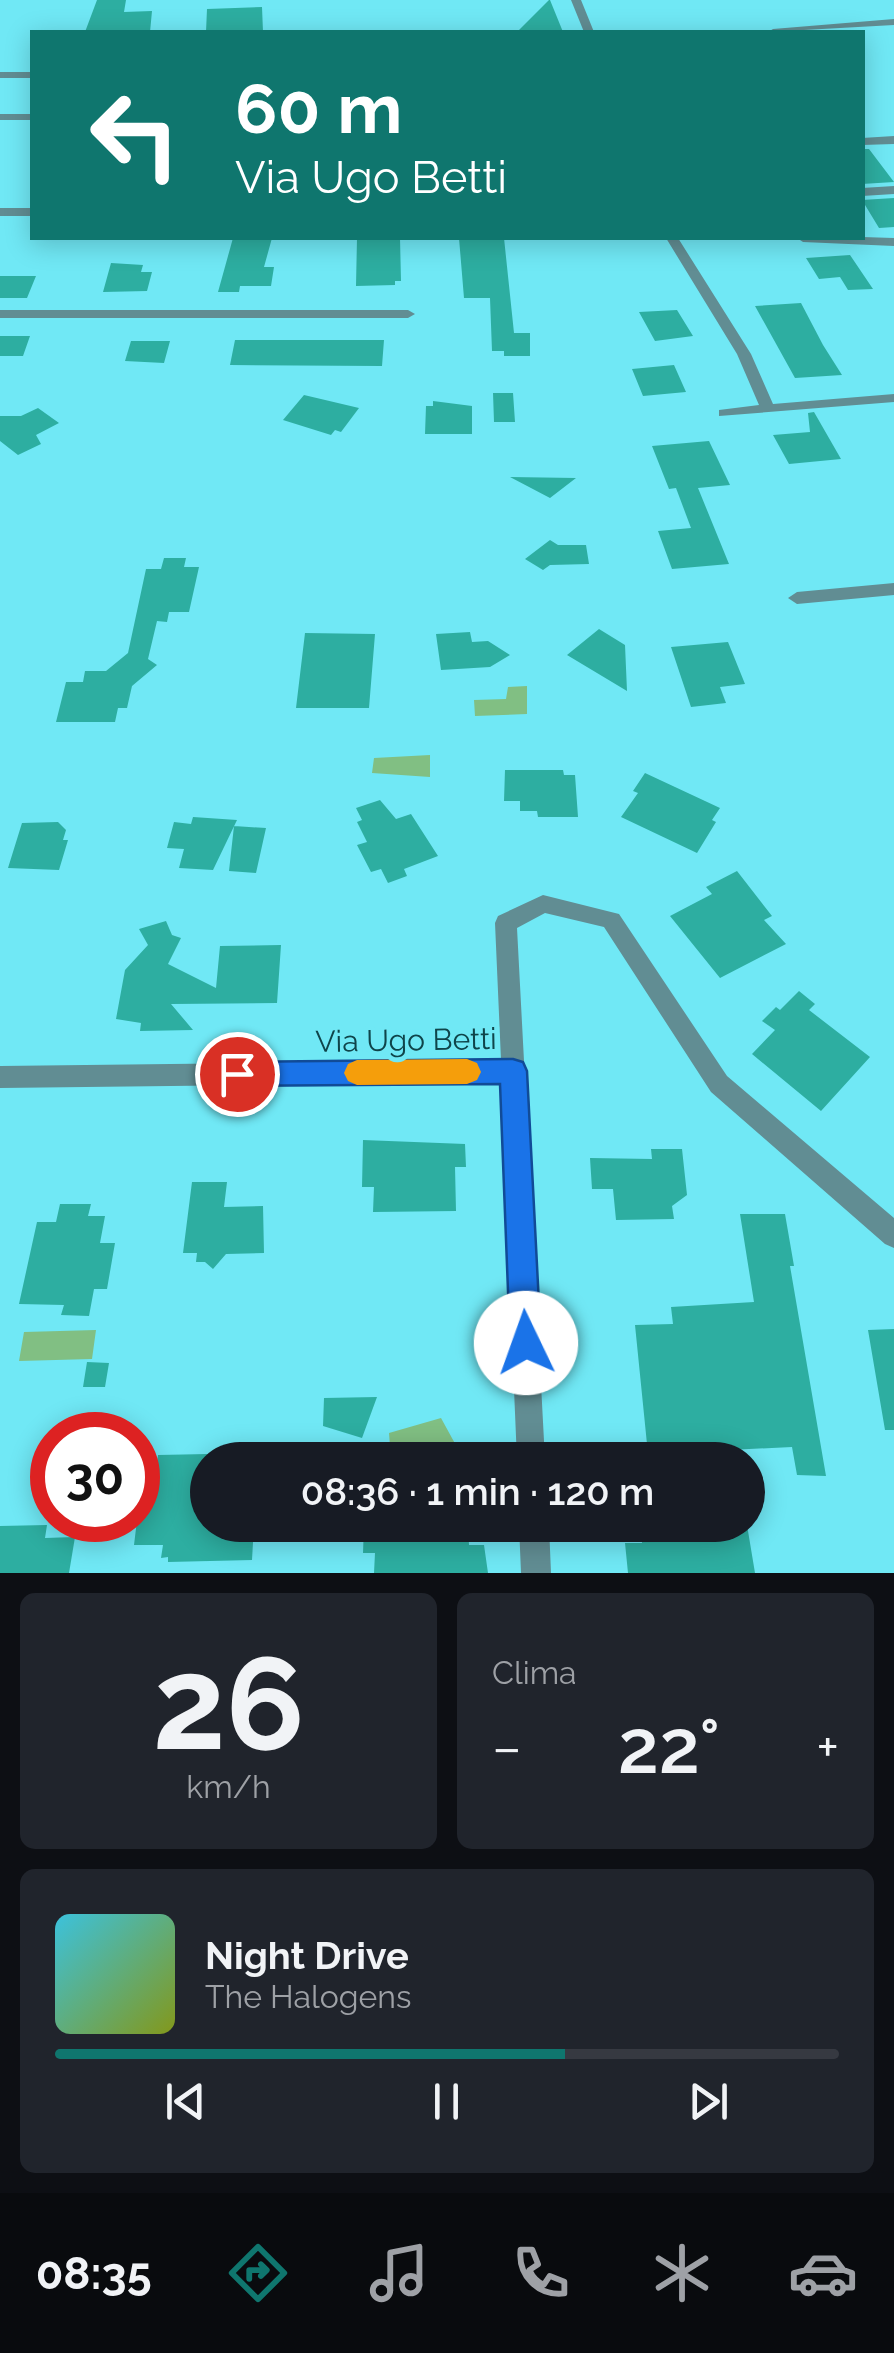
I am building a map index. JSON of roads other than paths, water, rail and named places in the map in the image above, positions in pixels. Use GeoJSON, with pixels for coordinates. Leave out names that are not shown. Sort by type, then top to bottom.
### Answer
{"type":"FeatureCollection","features":[{"type":"Feature","properties":{"kind":"street"},"geometry":{"type":"LineString","coordinates":[[576,0],[588,30]]}},
{"type":"Feature","properties":{"kind":"street"},"geometry":{"type":"LineString","coordinates":[[797,30],[894,22]]}},
{"type":"Feature","properties":{"kind":"street"},"geometry":{"type":"LineString","coordinates":[[0,74],[30,75]]}},
{"type":"Feature","properties":{"kind":"street"},"geometry":{"type":"LineString","coordinates":[[0,117],[30,117]]}},
{"type":"Feature","properties":{"kind":"street"},"geometry":{"type":"LineString","coordinates":[[865,142],[894,140]]}},
{"type":"Feature","properties":{"kind":"street"},"geometry":{"type":"LineString","coordinates":[[865,192],[894,190]]}},
{"type":"Feature","properties":{"kind":"street"},"geometry":{"type":"LineString","coordinates":[[0,212],[30,212]]}},
{"type":"Feature","properties":{"kind":"street"},"geometry":{"type":"LineString","coordinates":[[673,240],[744,354],[768,410]]}},
{"type":"Feature","properties":{"kind":"street"},"geometry":{"type":"LineString","coordinates":[[848,240],[894,242]]}},
{"type":"Feature","properties":{"kind":"street"},"geometry":{"type":"LineString","coordinates":[[0,314],[408,314]]}},
{"type":"Feature","properties":{"kind":"street"},"geometry":{"type":"LineString","coordinates":[[724,413],[894,398]]}},
{"type":"Feature","properties":{"kind":"street"},"geometry":{"type":"LineString","coordinates":[[796,598],[894,589]]}},
{"type":"Feature","properties":{"kind":"street"},"geometry":{"type":"LineString","coordinates":[[530,1442],[506,923],[543,904],[612,920],[719,1084],[894,1235]]}},
{"type":"Feature","properties":{"kind":"street","name":"Via Ugo Betti"},"geometry":{"type":"LineString","coordinates":[[0,1077],[513,1071]]}},
{"type":"Feature","properties":{"kind":"street"},"geometry":{"type":"LineString","coordinates":[[535,1542],[536,1573]]}}]}
